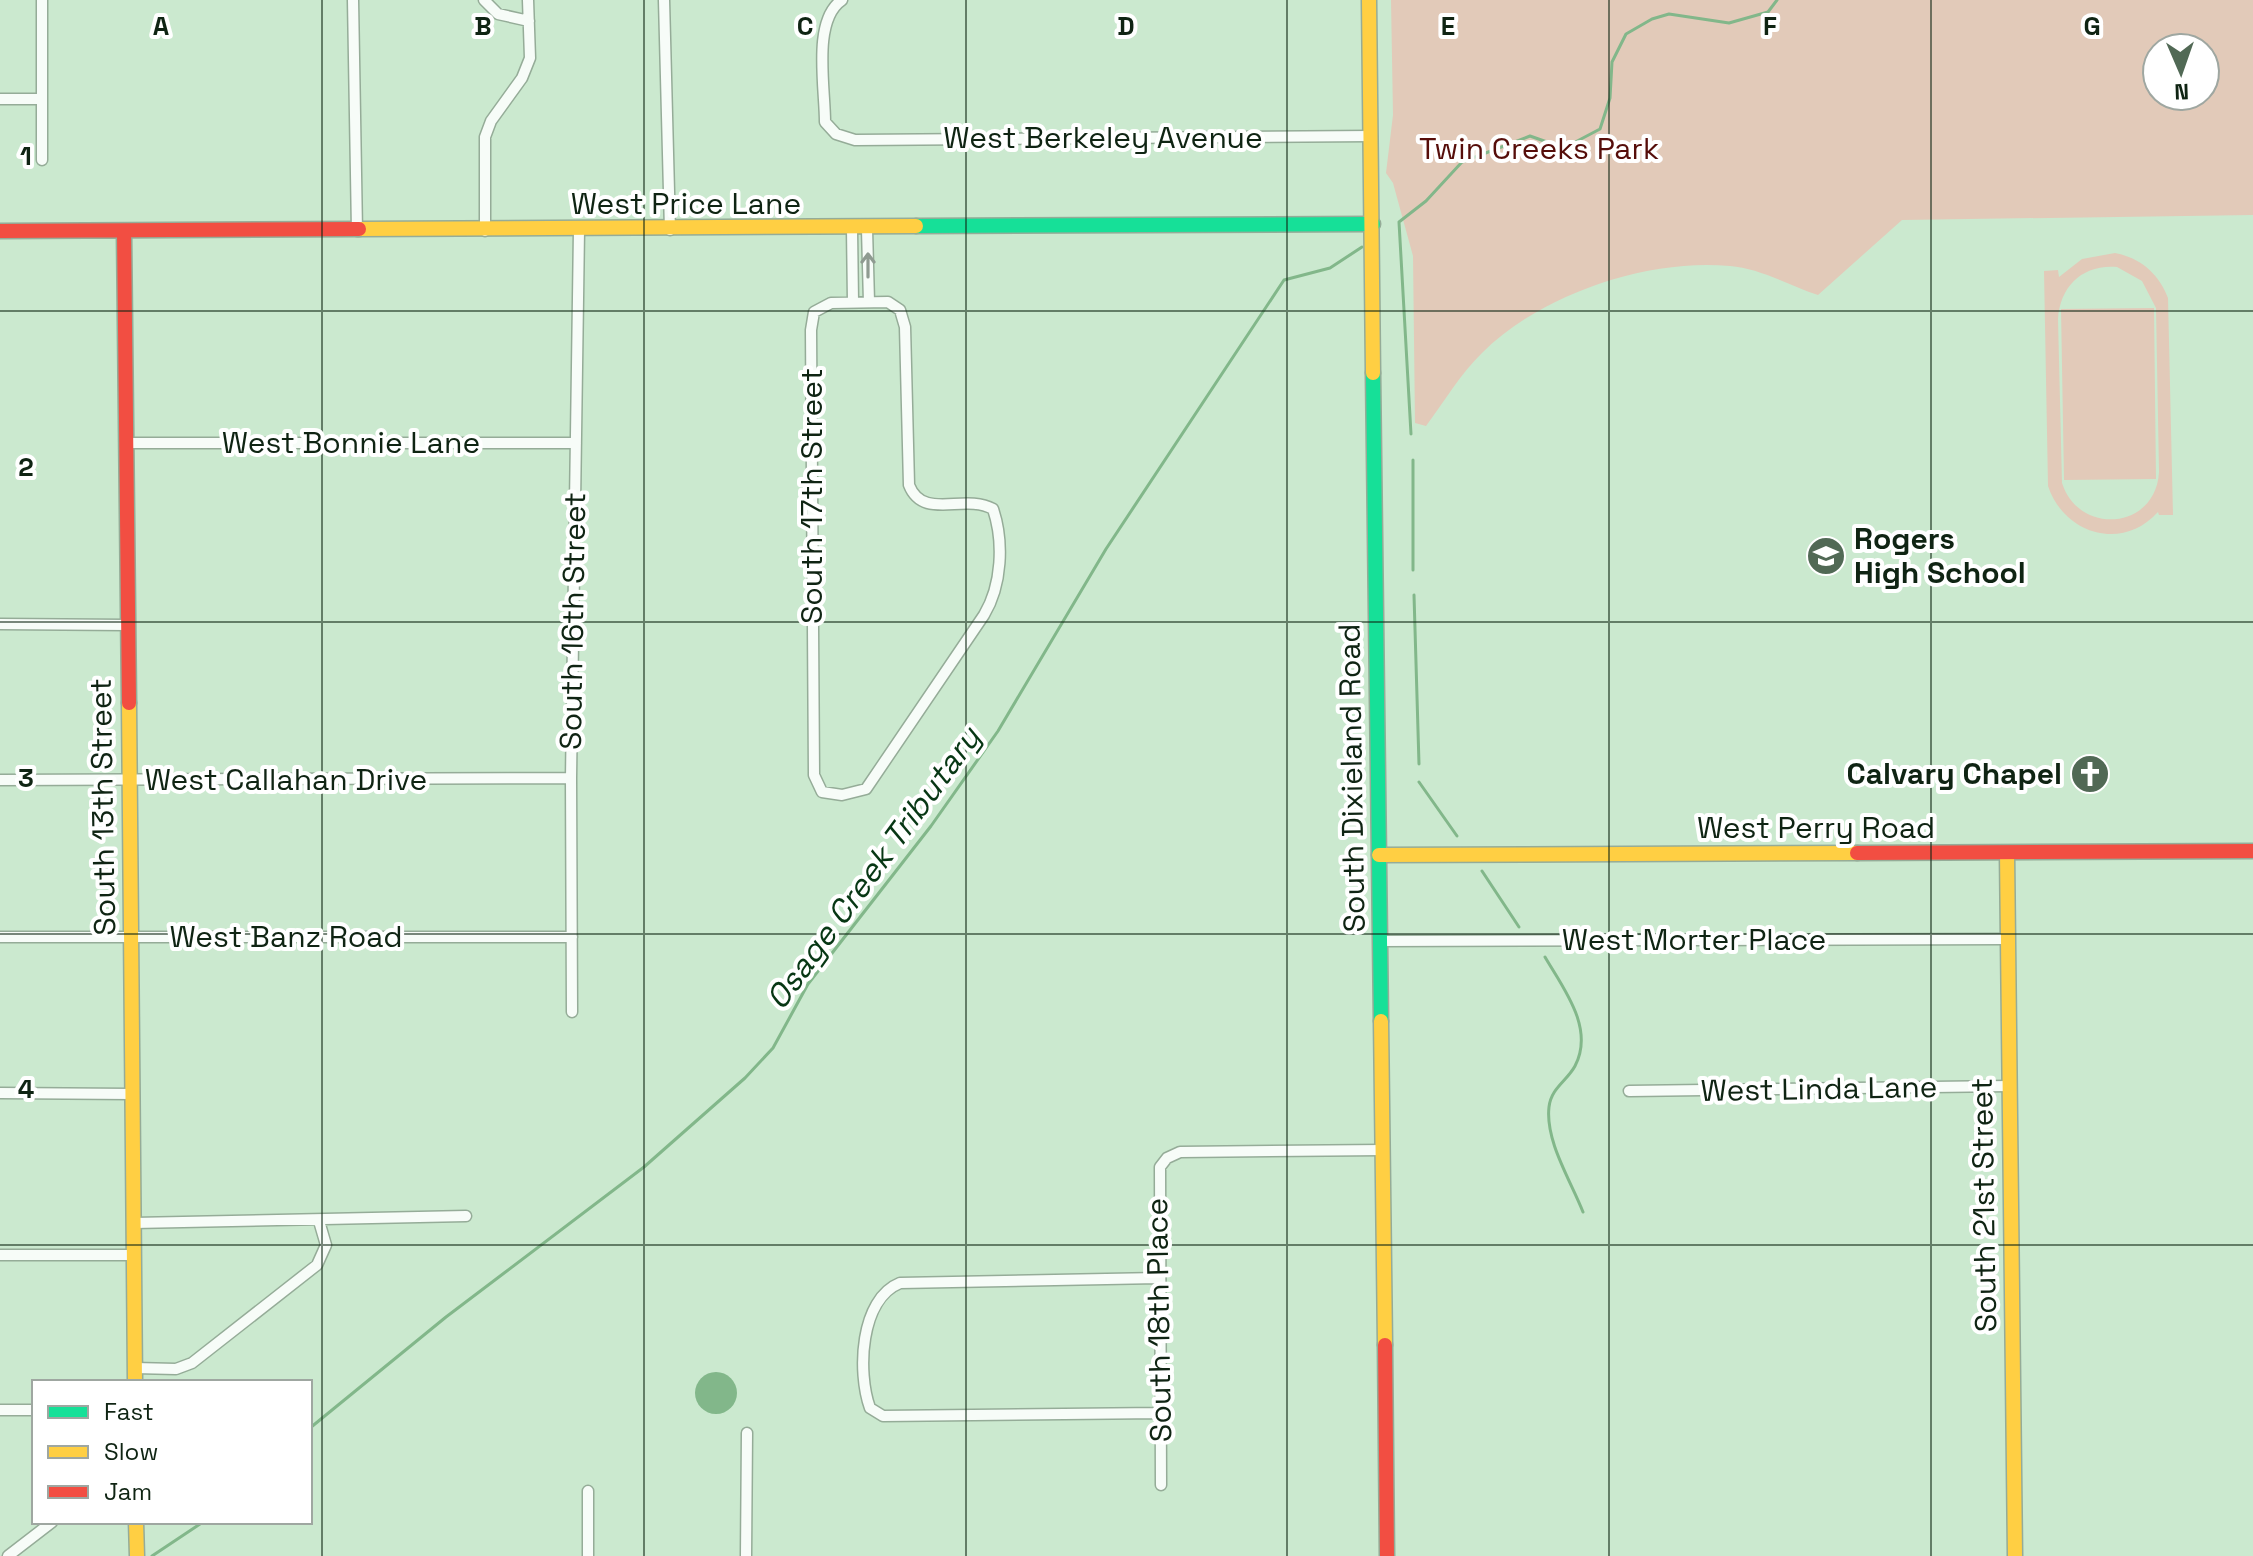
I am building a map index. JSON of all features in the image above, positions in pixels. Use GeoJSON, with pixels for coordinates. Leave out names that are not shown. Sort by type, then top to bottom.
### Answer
{"type":"FeatureCollection","features":[{"type":"Feature","properties":{"kind":"street"},"geometry":{"type":"LineString","coordinates":[[42,0],[42,160]]}},
{"type":"Feature","properties":{"kind":"street"},"geometry":{"type":"LineString","coordinates":[[353,0],[357,231]]}},
{"type":"Feature","properties":{"kind":"street"},"geometry":{"type":"LineString","coordinates":[[484,0],[498,14],[529,21]]}},
{"type":"Feature","properties":{"kind":"street"},"geometry":{"type":"LineString","coordinates":[[485,231],[485,137],[491,121],[526,70],[531,49],[528,0]]}},
{"type":"Feature","properties":{"kind":"street"},"geometry":{"type":"LineString","coordinates":[[664,0],[670,230]]}},
{"type":"Feature","properties":{"kind":"street","name":"West Berkeley Avenue"},"geometry":{"type":"LineString","coordinates":[[842,0],[831,7],[823,25],[825,122],[836,134],[855,140],[1372,136]]}},
{"type":"Feature","properties":{"kind":"street","name":"South Dixieland Road"},"geometry":{"type":"LineString","coordinates":[[1369,0],[1387,1556]]}},
{"type":"Feature","properties":{"kind":"street"},"geometry":{"type":"LineString","coordinates":[[0,99],[41,99]]}},
{"type":"Feature","properties":{"kind":"street","name":"West Price Lane"},"geometry":{"type":"LineString","coordinates":[[0,231],[485,231],[1373,224]]}},
{"type":"Feature","properties":{"kind":"street"},"geometry":{"type":"LineString","coordinates":[[852,229],[853,302],[869,302],[867,229]]}},
{"type":"Feature","properties":{"kind":"street","name":"South 16th Street"},"geometry":{"type":"LineString","coordinates":[[572,1012],[571,778],[579,230]]}},
{"type":"Feature","properties":{"kind":"street","name":"South 13th Street"},"geometry":{"type":"LineString","coordinates":[[124,231],[135,1375]]}},
{"type":"Feature","properties":{"kind":"street","name":"South 17th Street"},"geometry":{"type":"LineString","coordinates":[[853,302],[831,303],[814,312],[811,330],[814,775],[822,792],[842,795],[866,789],[984,615],[994,598],[999,574],[998,522],[993,509],[969,502],[924,504],[914,498],[909,485],[905,327],[900,310],[888,302],[869,302]]}},
{"type":"Feature","properties":{"kind":"street","name":"West Bonnie Lane"},"geometry":{"type":"LineString","coordinates":[[126,443],[576,443]]}},
{"type":"Feature","properties":{"kind":"street"},"geometry":{"type":"LineString","coordinates":[[0,624],[127,625]]}},
{"type":"Feature","properties":{"kind":"street","name":"West Callahan Drive"},"geometry":{"type":"LineString","coordinates":[[0,780],[571,778]]}},
{"type":"Feature","properties":{"kind":"street","name":"West Perry Road"},"geometry":{"type":"LineString","coordinates":[[1379,855],[2253,851]]}},
{"type":"Feature","properties":{"kind":"street","name":"South 21st Street"},"geometry":{"type":"LineString","coordinates":[[2007,853],[2015,1556]]}},
{"type":"Feature","properties":{"kind":"street","name":"West Banz Road"},"geometry":{"type":"LineString","coordinates":[[0,937],[572,937]]}},
{"type":"Feature","properties":{"kind":"street","name":"West Morter Place"},"geometry":{"type":"LineString","coordinates":[[1380,941],[2007,939]]}},
{"type":"Feature","properties":{"kind":"street","name":"West Linda Lane"},"geometry":{"type":"LineString","coordinates":[[1629,1091],[2009,1086]]}},
{"type":"Feature","properties":{"kind":"street"},"geometry":{"type":"LineString","coordinates":[[0,1093],[132,1094]]}},
{"type":"Feature","properties":{"kind":"street","name":"South 18th Place"},"geometry":{"type":"LineString","coordinates":[[1161,1485],[1157,1176],[1167,1158],[1180,1152],[1384,1150]]}},
{"type":"Feature","properties":{"kind":"street"},"geometry":{"type":"LineString","coordinates":[[134,1223],[466,1216]]}},
{"type":"Feature","properties":{"kind":"street"},"geometry":{"type":"LineString","coordinates":[[135,1375],[176,1369],[192,1363],[317,1265],[326,1245],[319,1221]]}},
{"type":"Feature","properties":{"kind":"street"},"geometry":{"type":"LineString","coordinates":[[0,1255],[134,1255]]}},
{"type":"Feature","properties":{"kind":"street"},"geometry":{"type":"LineString","coordinates":[[1158,1278],[909,1281],[889,1287],[878,1300],[867,1325],[866,1381],[870,1408],[883,1416],[1160,1413]]}},
{"type":"Feature","properties":{"kind":"street"},"geometry":{"type":"LineString","coordinates":[[0,1410],[32,1410]]}},
{"type":"Feature","properties":{"kind":"street"},"geometry":{"type":"LineString","coordinates":[[746,1556],[747,1433]]}},
{"type":"Feature","properties":{"kind":"street"},"geometry":{"type":"LineString","coordinates":[[588,1491],[588,1556]]}},
{"type":"Feature","properties":{"kind":"street"},"geometry":{"type":"LineString","coordinates":[[8,1556],[49,1524]]}},
{"type":"Feature","properties":{"kind":"street"},"geometry":{"type":"LineString","coordinates":[[136,1524],[137,1556]]}},
{"type":"Feature","properties":{"kind":"green space","name":"Twin Creeks Park"},"geometry":{"type":"Polygon","coordinates":[[[1391,0],[2253,0],[2253,215],[1902,220],[1818,295],[1741,267],[1698,265],[1631,274],[1565,297],[1506,332],[1467,369],[1426,426],[1415,423],[1413,256],[1393,183],[1386,173],[1393,115],[1391,0]]]}},
{"type":"Feature","properties":{"kind":"green space"},"geometry":{"type":"Polygon","coordinates":[[[2115,253],[2133,259],[2154,275],[2168,298],[2173,515],[2159,515],[2158,512],[2128,532],[2096,532],[2080,526],[2056,503],[2048,486],[2044,271],[2058,270],[2059,277],[2082,259],[2115,253]],[[2117,267],[2094,269],[2084,273],[2069,287],[2060,307],[2062,483],[2071,500],[2084,512],[2099,518],[2116,519],[2131,515],[2145,506],[2155,491],[2159,472],[2156,308],[2142,281],[2117,267]]]}},
{"type":"Feature","properties":{"kind":"green space"},"geometry":{"type":"Polygon","coordinates":[[[2154,308],[2156,479],[2064,480],[2061,309],[2154,308]]]}},
{"type":"Feature","properties":{"kind":"shaded area"},"geometry":{"type":"Polygon","coordinates":[[[716,1372],[731,1378],[737,1393],[731,1408],[716,1414],[701,1408],[695,1393],[701,1378],[716,1372]]]}},
{"type":"Feature","properties":{"kind":"waterway","name":"Osage Creek Tributary"},"geometry":{"type":"LineString","coordinates":[[1411,434],[1399,222],[1426,201],[1462,162],[1530,136],[1564,148],[1600,129],[1610,98],[1612,62],[1626,34],[1652,19],[1669,14],[1729,23],[1768,12],[1777,0]]}},
{"type":"Feature","properties":{"kind":"waterway","name":"Osage Creek Tributary"},"geometry":{"type":"LineString","coordinates":[[312,1426],[446,1317],[644,1167],[745,1078],[773,1048],[808,984],[931,826],[998,731],[1106,549],[1284,280],[1330,268],[1362,247]]}},
{"type":"Feature","properties":{"kind":"waterway"},"geometry":{"type":"LineString","coordinates":[[1413,460],[1413,570]]}},
{"type":"Feature","properties":{"kind":"waterway"},"geometry":{"type":"LineString","coordinates":[[1414,595],[1419,764]]}},
{"type":"Feature","properties":{"kind":"waterway"},"geometry":{"type":"LineString","coordinates":[[1419,782],[1457,836]]}},
{"type":"Feature","properties":{"kind":"waterway"},"geometry":{"type":"LineString","coordinates":[[1482,871],[1519,927]]}},
{"type":"Feature","properties":{"kind":"waterway"},"geometry":{"type":"LineString","coordinates":[[1545,957],[1568,995],[1579,1023],[1580,1052],[1575,1066],[1550,1100],[1549,1120],[1560,1161],[1583,1212]]}},
{"type":"Feature","properties":{"kind":"waterway","name":"Osage Creek Tributary"},"geometry":{"type":"LineString","coordinates":[[152,1556],[200,1524]]}},
{"type":"Feature","properties":{"kind":"traffic: fast"},"geometry":{"type":"LineString","coordinates":[[916,226],[1373,224]]}},
{"type":"Feature","properties":{"kind":"traffic: fast"},"geometry":{"type":"LineString","coordinates":[[1373,373],[1381,1021]]}},
{"type":"Feature","properties":{"kind":"traffic: slow"},"geometry":{"type":"LineString","coordinates":[[1369,0],[1373,373]]}},
{"type":"Feature","properties":{"kind":"traffic: slow"},"geometry":{"type":"LineString","coordinates":[[359,229],[916,226]]}},
{"type":"Feature","properties":{"kind":"traffic: slow"},"geometry":{"type":"LineString","coordinates":[[129,703],[135,1380]]}},
{"type":"Feature","properties":{"kind":"traffic: slow"},"geometry":{"type":"LineString","coordinates":[[1379,855],[1857,853]]}},
{"type":"Feature","properties":{"kind":"traffic: slow"},"geometry":{"type":"LineString","coordinates":[[2007,853],[2015,1556]]}},
{"type":"Feature","properties":{"kind":"traffic: slow"},"geometry":{"type":"LineString","coordinates":[[1381,1021],[1385,1345]]}},
{"type":"Feature","properties":{"kind":"traffic: slow"},"geometry":{"type":"LineString","coordinates":[[136,1524],[137,1556]]}},
{"type":"Feature","properties":{"kind":"traffic: jam"},"geometry":{"type":"LineString","coordinates":[[0,231],[359,229]]}},
{"type":"Feature","properties":{"kind":"traffic: jam"},"geometry":{"type":"LineString","coordinates":[[124,231],[129,703]]}},
{"type":"Feature","properties":{"kind":"traffic: jam"},"geometry":{"type":"LineString","coordinates":[[1857,853],[2253,851]]}},
{"type":"Feature","properties":{"kind":"traffic: jam"},"geometry":{"type":"LineString","coordinates":[[1385,1345],[1387,1556]]}},
{"type":"Feature","properties":{"kind":"place","name":"Rogers High School"},"geometry":{"type":"Point","coordinates":[1826,556]}},
{"type":"Feature","properties":{"kind":"place","name":"Calvary Chapel"},"geometry":{"type":"Point","coordinates":[2090,774]}}]}
